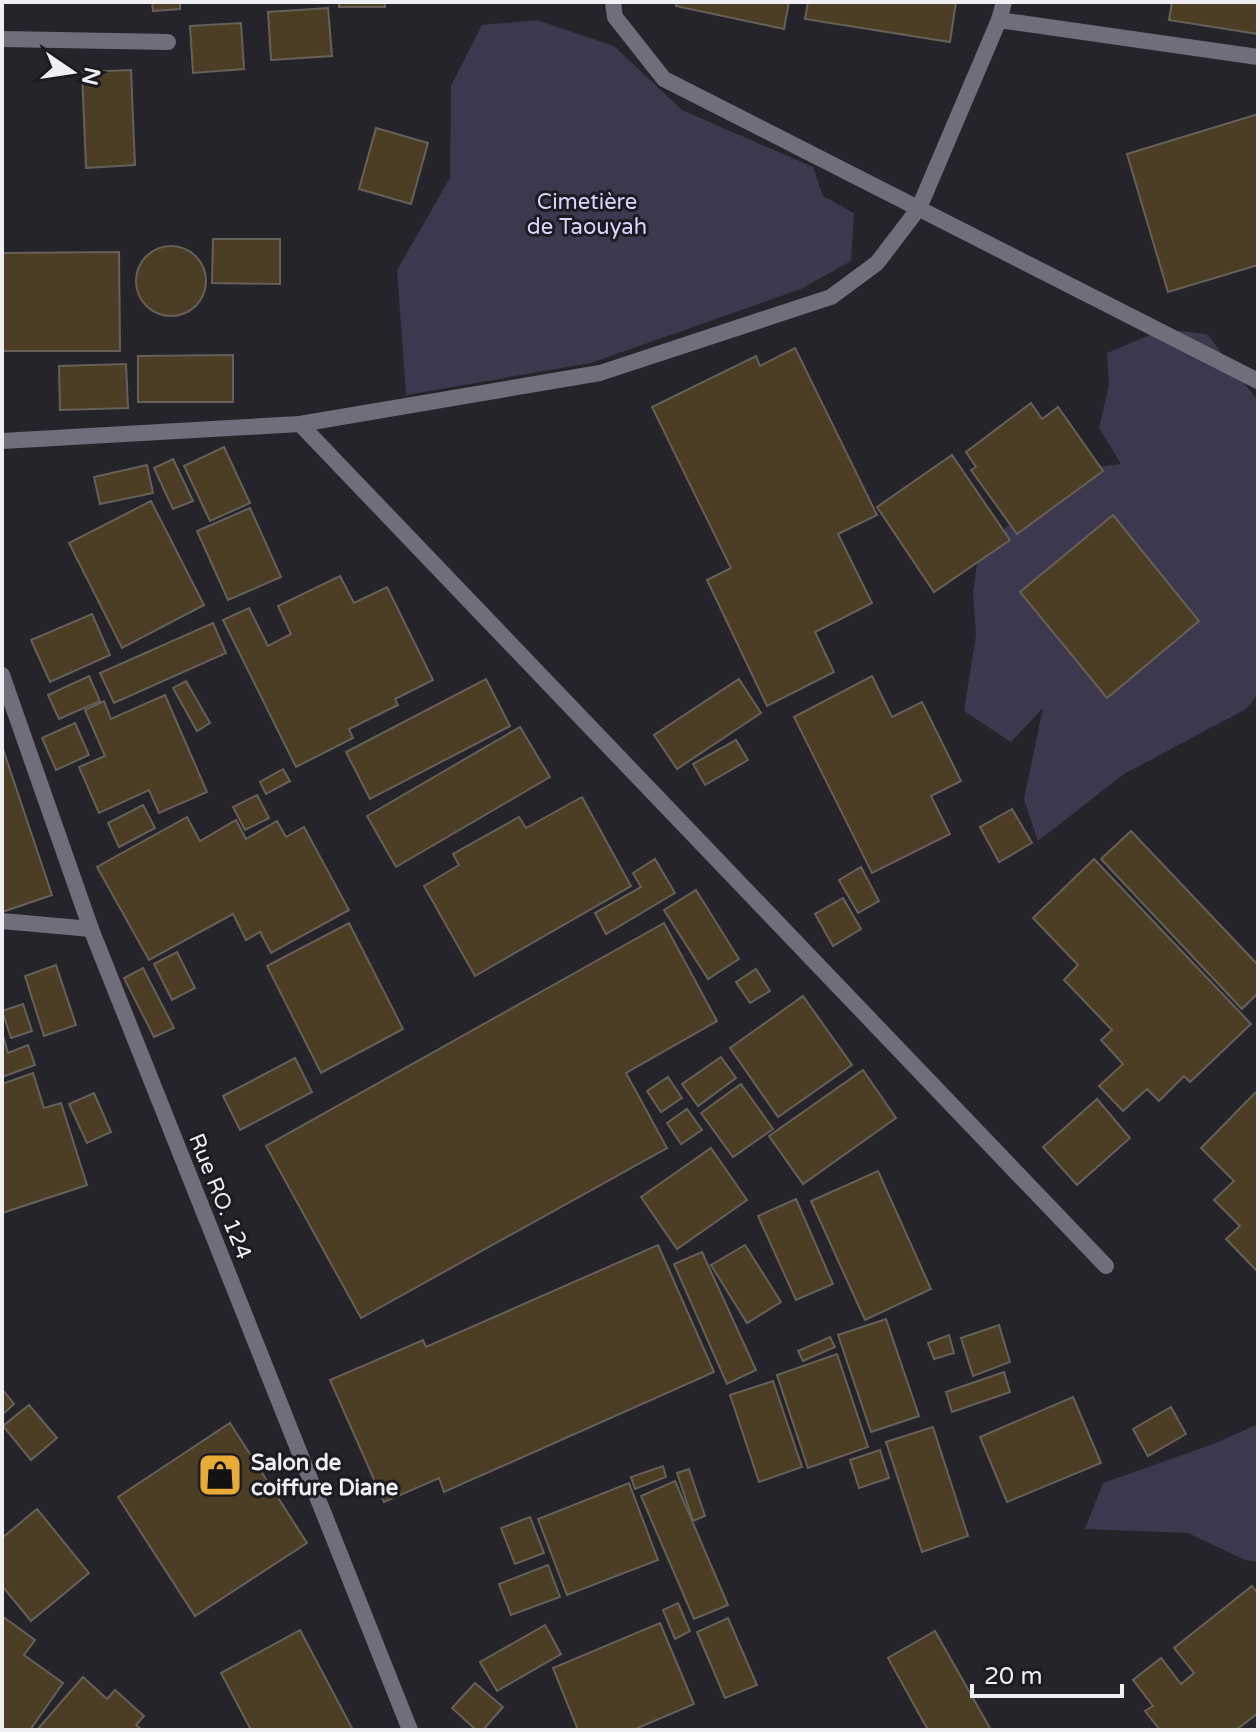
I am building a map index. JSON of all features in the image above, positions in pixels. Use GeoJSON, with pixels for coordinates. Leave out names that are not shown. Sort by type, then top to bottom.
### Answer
{"type":"FeatureCollection","features":[{"type":"Feature","properties":{"kind":"street"},"geometry":{"type":"LineString","coordinates":[[613,2],[615,17],[664,79],[1258,381]]}},
{"type":"Feature","properties":{"kind":"street"},"geometry":{"type":"LineString","coordinates":[[2,441],[300,424],[600,373],[831,297],[877,263],[919,208],[1004,2]]}},
{"type":"Feature","properties":{"kind":"street"},"geometry":{"type":"LineString","coordinates":[[999,20],[1258,57]]}},
{"type":"Feature","properties":{"kind":"street"},"geometry":{"type":"LineString","coordinates":[[2,39],[168,42]]}},
{"type":"Feature","properties":{"kind":"street"},"geometry":{"type":"LineString","coordinates":[[300,424],[1106,1266]]}},
{"type":"Feature","properties":{"kind":"street","name":"Rue RO. 124"},"geometry":{"type":"LineString","coordinates":[[2,675],[91,929],[410,1730]]}},
{"type":"Feature","properties":{"kind":"street"},"geometry":{"type":"LineString","coordinates":[[2,921],[91,929]]}},
{"type":"Feature","properties":{"kind":"green space","name":"Cimetière de Taouyah"},"geometry":{"type":"Polygon","coordinates":[[[537,20],[614,46],[682,110],[813,167],[823,196],[854,213],[851,261],[801,289],[591,363],[406,395],[397,270],[450,178],[451,86],[482,25],[537,20]]]}},
{"type":"Feature","properties":{"kind":"green space"},"geometry":{"type":"Polygon","coordinates":[[[1164,329],[1207,334],[1258,401],[1258,694],[1246,709],[1124,774],[1038,841],[1024,799],[1043,708],[1011,742],[964,711],[976,635],[973,592],[979,551],[1073,470],[1121,464],[1099,428],[1109,385],[1107,353],[1164,329]]]}},
{"type":"Feature","properties":{"kind":"green space"},"geometry":{"type":"Polygon","coordinates":[[[1258,1424],[1258,1562],[1245,1560],[1188,1533],[1085,1529],[1103,1483],[1216,1443],[1258,1424]]]}},
{"type":"Feature","properties":{"kind":"building"},"geometry":{"type":"Polygon","coordinates":[[[152,2],[180,2],[180,9],[153,11],[152,2]]]}},
{"type":"Feature","properties":{"kind":"building"},"geometry":{"type":"Polygon","coordinates":[[[339,2],[385,2],[385,7],[339,7],[339,2]]]}},
{"type":"Feature","properties":{"kind":"building"},"geometry":{"type":"Polygon","coordinates":[[[677,2],[789,2],[784,29],[676,6],[677,2]]]}},
{"type":"Feature","properties":{"kind":"building"},"geometry":{"type":"Polygon","coordinates":[[[808,2],[956,2],[950,42],[805,19],[808,2]]]}},
{"type":"Feature","properties":{"kind":"building"},"geometry":{"type":"Polygon","coordinates":[[[1172,2],[1258,2],[1258,34],[1169,20],[1172,2]]]}},
{"type":"Feature","properties":{"kind":"building"},"geometry":{"type":"Polygon","coordinates":[[[328,8],[332,56],[271,60],[268,12],[328,8]]]}},
{"type":"Feature","properties":{"kind":"building"},"geometry":{"type":"Polygon","coordinates":[[[241,23],[244,69],[193,73],[190,26],[241,23]]]}},
{"type":"Feature","properties":{"kind":"building"},"geometry":{"type":"Polygon","coordinates":[[[131,70],[135,165],[86,168],[82,72],[131,70]]]}},
{"type":"Feature","properties":{"kind":"building"},"geometry":{"type":"Polygon","coordinates":[[[1258,114],[1258,265],[1168,292],[1127,154],[1258,114]]]}},
{"type":"Feature","properties":{"kind":"building"},"geometry":{"type":"Polygon","coordinates":[[[376,128],[428,143],[411,204],[359,189],[376,128]]]}},
{"type":"Feature","properties":{"kind":"building"},"geometry":{"type":"Polygon","coordinates":[[[213,239],[280,239],[280,284],[212,283],[213,239]]]}},
{"type":"Feature","properties":{"kind":"building"},"geometry":{"type":"Polygon","coordinates":[[[164,246],[178,246],[191,251],[201,261],[206,281],[201,301],[191,311],[178,316],[164,316],[151,311],[141,301],[136,288],[136,274],[141,261],[151,251],[164,246]]]}},
{"type":"Feature","properties":{"kind":"building"},"geometry":{"type":"Polygon","coordinates":[[[119,252],[120,351],[2,351],[2,253],[119,252]]]}},
{"type":"Feature","properties":{"kind":"building"},"geometry":{"type":"Polygon","coordinates":[[[795,348],[877,515],[838,534],[872,603],[815,632],[834,672],[767,706],[707,580],[731,568],[652,407],[756,356],[760,366],[795,348]]]}},
{"type":"Feature","properties":{"kind":"building"},"geometry":{"type":"Polygon","coordinates":[[[233,355],[233,402],[138,402],[138,356],[233,355]]]}},
{"type":"Feature","properties":{"kind":"building"},"geometry":{"type":"Polygon","coordinates":[[[126,364],[128,408],[60,410],[59,366],[126,364]]]}},
{"type":"Feature","properties":{"kind":"building"},"geometry":{"type":"Polygon","coordinates":[[[1031,403],[1042,419],[1058,407],[1103,471],[1017,534],[971,470],[976,467],[966,452],[1031,403]]]}},
{"type":"Feature","properties":{"kind":"building"},"geometry":{"type":"Polygon","coordinates":[[[224,447],[250,503],[210,521],[184,466],[224,447]]]}},
{"type":"Feature","properties":{"kind":"building"},"geometry":{"type":"Polygon","coordinates":[[[952,455],[1010,540],[934,592],[877,507],[952,455]]]}},
{"type":"Feature","properties":{"kind":"building"},"geometry":{"type":"Polygon","coordinates":[[[173,459],[193,501],[173,509],[154,468],[173,459]]]}},
{"type":"Feature","properties":{"kind":"building"},"geometry":{"type":"Polygon","coordinates":[[[147,465],[153,493],[100,504],[94,477],[147,465]]]}},
{"type":"Feature","properties":{"kind":"building"},"geometry":{"type":"Polygon","coordinates":[[[151,501],[204,605],[122,648],[69,543],[151,501]]]}},
{"type":"Feature","properties":{"kind":"building"},"geometry":{"type":"Polygon","coordinates":[[[250,508],[281,577],[228,600],[197,531],[250,508]]]}},
{"type":"Feature","properties":{"kind":"building"},"geometry":{"type":"Polygon","coordinates":[[[1113,515],[1199,621],[1107,698],[1020,592],[1113,515]]]}},
{"type":"Feature","properties":{"kind":"building"},"geometry":{"type":"Polygon","coordinates":[[[340,576],[354,603],[387,587],[433,680],[395,699],[398,705],[349,729],[353,738],[296,767],[223,620],[249,608],[268,646],[291,634],[278,606],[340,576]]]}},
{"type":"Feature","properties":{"kind":"building"},"geometry":{"type":"Polygon","coordinates":[[[92,614],[110,655],[50,682],[31,640],[92,614]]]}},
{"type":"Feature","properties":{"kind":"building"},"geometry":{"type":"Polygon","coordinates":[[[213,623],[226,653],[114,703],[100,673],[213,623]]]}},
{"type":"Feature","properties":{"kind":"building"},"geometry":{"type":"Polygon","coordinates":[[[89,676],[100,701],[59,719],[48,695],[89,676]]]}},
{"type":"Feature","properties":{"kind":"building"},"geometry":{"type":"Polygon","coordinates":[[[872,676],[892,717],[922,702],[961,781],[931,796],[950,834],[872,873],[794,717],[872,676]]]}},
{"type":"Feature","properties":{"kind":"building"},"geometry":{"type":"Polygon","coordinates":[[[486,679],[510,726],[370,799],[346,752],[486,679]]]}},
{"type":"Feature","properties":{"kind":"building"},"geometry":{"type":"Polygon","coordinates":[[[739,679],[761,713],[677,769],[654,735],[739,679]]]}},
{"type":"Feature","properties":{"kind":"building"},"geometry":{"type":"Polygon","coordinates":[[[186,681],[210,723],[197,731],[173,688],[186,681]]]}},
{"type":"Feature","properties":{"kind":"building"},"geometry":{"type":"Polygon","coordinates":[[[165,695],[207,792],[159,813],[149,790],[99,813],[79,767],[105,756],[85,710],[104,701],[111,719],[165,695]]]}},
{"type":"Feature","properties":{"kind":"building"},"geometry":{"type":"Polygon","coordinates":[[[75,723],[89,755],[56,770],[42,738],[75,723]]]}},
{"type":"Feature","properties":{"kind":"building"},"geometry":{"type":"Polygon","coordinates":[[[520,727],[550,777],[396,867],[367,816],[520,727]]]}},
{"type":"Feature","properties":{"kind":"building"},"geometry":{"type":"Polygon","coordinates":[[[736,740],[748,760],[705,785],[693,764],[736,740]]]}},
{"type":"Feature","properties":{"kind":"building"},"geometry":{"type":"Polygon","coordinates":[[[2,746],[52,895],[2,912],[2,746]]]}},
{"type":"Feature","properties":{"kind":"building"},"geometry":{"type":"Polygon","coordinates":[[[283,769],[290,781],[266,794],[260,782],[283,769]]]}},
{"type":"Feature","properties":{"kind":"building"},"geometry":{"type":"Polygon","coordinates":[[[257,795],[269,818],[245,830],[233,807],[257,795]]]}},
{"type":"Feature","properties":{"kind":"building"},"geometry":{"type":"Polygon","coordinates":[[[582,797],[631,886],[475,976],[424,886],[459,865],[453,854],[519,817],[526,828],[582,797]]]}},
{"type":"Feature","properties":{"kind":"building"},"geometry":{"type":"Polygon","coordinates":[[[143,805],[155,828],[119,847],[108,823],[143,805]]]}},
{"type":"Feature","properties":{"kind":"building"},"geometry":{"type":"Polygon","coordinates":[[[1012,809],[1032,843],[999,862],[980,827],[1012,809]]]}},
{"type":"Feature","properties":{"kind":"building"},"geometry":{"type":"Polygon","coordinates":[[[187,817],[200,841],[236,820],[246,839],[277,821],[286,837],[304,827],[349,910],[271,953],[260,932],[246,940],[233,914],[149,960],[97,867],[187,817]]]}},
{"type":"Feature","properties":{"kind":"building"},"geometry":{"type":"Polygon","coordinates":[[[1131,831],[1258,965],[1258,993],[1242,1009],[1101,859],[1131,831]]]}},
{"type":"Feature","properties":{"kind":"building"},"geometry":{"type":"Polygon","coordinates":[[[655,859],[675,893],[606,934],[595,913],[641,887],[633,873],[655,859]]]}},
{"type":"Feature","properties":{"kind":"building"},"geometry":{"type":"Polygon","coordinates":[[[1094,859],[1251,1024],[1190,1082],[1184,1076],[1159,1101],[1147,1089],[1123,1111],[1099,1086],[1123,1064],[1101,1040],[1112,1030],[1064,980],[1078,965],[1033,918],[1094,859]]]}},
{"type":"Feature","properties":{"kind":"building"},"geometry":{"type":"Polygon","coordinates":[[[861,867],[879,901],[858,913],[839,880],[861,867]]]}},
{"type":"Feature","properties":{"kind":"building"},"geometry":{"type":"Polygon","coordinates":[[[696,890],[739,959],[708,979],[664,910],[696,890]]]}},
{"type":"Feature","properties":{"kind":"building"},"geometry":{"type":"Polygon","coordinates":[[[843,898],[861,929],[833,946],[815,914],[843,898]]]}},
{"type":"Feature","properties":{"kind":"building"},"geometry":{"type":"Polygon","coordinates":[[[349,923],[403,1029],[321,1073],[267,966],[349,923]]]}},
{"type":"Feature","properties":{"kind":"building"},"geometry":{"type":"Polygon","coordinates":[[[664,923],[717,1021],[626,1073],[667,1148],[361,1318],[266,1146],[664,923]]]}},
{"type":"Feature","properties":{"kind":"building"},"geometry":{"type":"Polygon","coordinates":[[[177,952],[195,988],[172,1000],[154,964],[177,952]]]}},
{"type":"Feature","properties":{"kind":"building"},"geometry":{"type":"Polygon","coordinates":[[[56,965],[76,1025],[44,1036],[25,976],[56,965]]]}},
{"type":"Feature","properties":{"kind":"building"},"geometry":{"type":"Polygon","coordinates":[[[143,968],[174,1028],[154,1037],[124,978],[143,968]]]}},
{"type":"Feature","properties":{"kind":"building"},"geometry":{"type":"Polygon","coordinates":[[[756,969],[770,991],[750,1003],[736,982],[756,969]]]}},
{"type":"Feature","properties":{"kind":"building"},"geometry":{"type":"Polygon","coordinates":[[[803,996],[852,1065],[778,1117],[730,1048],[803,996]]]}},
{"type":"Feature","properties":{"kind":"building"},"geometry":{"type":"Polygon","coordinates":[[[23,1004],[32,1031],[11,1038],[2,1011],[23,1004]]]}},
{"type":"Feature","properties":{"kind":"building"},"geometry":{"type":"Polygon","coordinates":[[[2,1032],[8,1053],[28,1045],[35,1065],[2,1077],[2,1032]]]}},
{"type":"Feature","properties":{"kind":"building"},"geometry":{"type":"Polygon","coordinates":[[[721,1057],[736,1078],[698,1106],[682,1084],[721,1057]]]}},
{"type":"Feature","properties":{"kind":"building"},"geometry":{"type":"Polygon","coordinates":[[[295,1058],[312,1092],[240,1130],[223,1096],[295,1058]]]}},
{"type":"Feature","properties":{"kind":"building"},"geometry":{"type":"Polygon","coordinates":[[[863,1070],[896,1118],[803,1184],[769,1136],[863,1070]]]}},
{"type":"Feature","properties":{"kind":"building"},"geometry":{"type":"Polygon","coordinates":[[[33,1073],[44,1108],[61,1103],[87,1185],[2,1213],[2,1084],[33,1073]]]}},
{"type":"Feature","properties":{"kind":"building"},"geometry":{"type":"Polygon","coordinates":[[[668,1077],[682,1098],[661,1112],[647,1091],[668,1077]]]}},
{"type":"Feature","properties":{"kind":"building"},"geometry":{"type":"Polygon","coordinates":[[[741,1084],[773,1129],[733,1157],[701,1113],[741,1084]]]}},
{"type":"Feature","properties":{"kind":"building"},"geometry":{"type":"Polygon","coordinates":[[[1258,1090],[1258,1272],[1226,1239],[1240,1226],[1214,1200],[1234,1181],[1201,1148],[1258,1090]]]}},
{"type":"Feature","properties":{"kind":"building"},"geometry":{"type":"Polygon","coordinates":[[[94,1093],[111,1132],[87,1143],[69,1104],[94,1093]]]}},
{"type":"Feature","properties":{"kind":"building"},"geometry":{"type":"Polygon","coordinates":[[[1097,1099],[1130,1138],[1077,1185],[1043,1147],[1097,1099]]]}},
{"type":"Feature","properties":{"kind":"building"},"geometry":{"type":"Polygon","coordinates":[[[687,1109],[702,1130],[681,1144],[667,1123],[687,1109]]]}},
{"type":"Feature","properties":{"kind":"building"},"geometry":{"type":"Polygon","coordinates":[[[711,1148],[747,1200],[677,1249],[641,1197],[711,1148]]]}},
{"type":"Feature","properties":{"kind":"building"},"geometry":{"type":"Polygon","coordinates":[[[878,1171],[931,1289],[865,1320],[811,1201],[878,1171]]]}},
{"type":"Feature","properties":{"kind":"building"},"geometry":{"type":"Polygon","coordinates":[[[796,1199],[833,1284],[796,1300],[758,1216],[796,1199]]]}},
{"type":"Feature","properties":{"kind":"building"},"geometry":{"type":"Polygon","coordinates":[[[658,1245],[714,1372],[444,1492],[439,1478],[384,1502],[330,1380],[423,1340],[426,1347],[658,1245]]]}},
{"type":"Feature","properties":{"kind":"building"},"geometry":{"type":"Polygon","coordinates":[[[745,1245],[781,1302],[747,1323],[711,1265],[745,1245]]]}},
{"type":"Feature","properties":{"kind":"building"},"geometry":{"type":"Polygon","coordinates":[[[702,1252],[756,1370],[727,1384],[674,1264],[702,1252]]]}},
{"type":"Feature","properties":{"kind":"building"},"geometry":{"type":"Polygon","coordinates":[[[886,1319],[919,1416],[871,1432],[838,1335],[886,1319]]]}},
{"type":"Feature","properties":{"kind":"building"},"geometry":{"type":"Polygon","coordinates":[[[999,1325],[1010,1362],[973,1376],[961,1338],[999,1325]]]}},
{"type":"Feature","properties":{"kind":"building"},"geometry":{"type":"Polygon","coordinates":[[[949,1335],[954,1353],[934,1359],[928,1343],[949,1335]]]}},
{"type":"Feature","properties":{"kind":"building"},"geometry":{"type":"Polygon","coordinates":[[[830,1337],[835,1347],[803,1361],[798,1351],[830,1337]]]}},
{"type":"Feature","properties":{"kind":"building"},"geometry":{"type":"Polygon","coordinates":[[[837,1354],[868,1447],[808,1468],[777,1375],[837,1354]]]}},
{"type":"Feature","properties":{"kind":"building"},"geometry":{"type":"Polygon","coordinates":[[[1004,1372],[1010,1392],[952,1412],[946,1392],[1004,1372]]]}},
{"type":"Feature","properties":{"kind":"building"},"geometry":{"type":"Polygon","coordinates":[[[773,1381],[802,1467],[759,1482],[730,1395],[773,1381]]]}},
{"type":"Feature","properties":{"kind":"building"},"geometry":{"type":"Polygon","coordinates":[[[2,1389],[14,1404],[2,1415],[2,1389]]]}},
{"type":"Feature","properties":{"kind":"building"},"geometry":{"type":"Polygon","coordinates":[[[1073,1397],[1101,1463],[1007,1502],[980,1437],[1073,1397]]]}},
{"type":"Feature","properties":{"kind":"building"},"geometry":{"type":"Polygon","coordinates":[[[29,1405],[57,1438],[31,1460],[3,1426],[29,1405]]]}},
{"type":"Feature","properties":{"kind":"building"},"geometry":{"type":"Polygon","coordinates":[[[1171,1407],[1186,1434],[1148,1456],[1133,1429],[1171,1407]]]}},
{"type":"Feature","properties":{"kind":"building"},"geometry":{"type":"Polygon","coordinates":[[[230,1423],[307,1543],[195,1616],[118,1497],[230,1423]]]}},
{"type":"Feature","properties":{"kind":"building"},"geometry":{"type":"Polygon","coordinates":[[[933,1427],[968,1536],[922,1552],[886,1442],[933,1427]]]}},
{"type":"Feature","properties":{"kind":"building"},"geometry":{"type":"Polygon","coordinates":[[[880,1450],[889,1478],[859,1488],[850,1460],[880,1450]]]}},
{"type":"Feature","properties":{"kind":"building"},"geometry":{"type":"Polygon","coordinates":[[[663,1466],[666,1477],[635,1489],[631,1477],[663,1466]]]}},
{"type":"Feature","properties":{"kind":"building"},"geometry":{"type":"Polygon","coordinates":[[[689,1469],[705,1516],[693,1521],[677,1473],[689,1469]]]}},
{"type":"Feature","properties":{"kind":"building"},"geometry":{"type":"Polygon","coordinates":[[[675,1481],[728,1605],[694,1619],[641,1496],[675,1481]]]}},
{"type":"Feature","properties":{"kind":"building"},"geometry":{"type":"Polygon","coordinates":[[[629,1483],[658,1560],[567,1595],[538,1519],[629,1483]]]}},
{"type":"Feature","properties":{"kind":"building"},"geometry":{"type":"Polygon","coordinates":[[[37,1509],[89,1573],[31,1621],[2,1586],[2,1538],[37,1509]]]}},
{"type":"Feature","properties":{"kind":"building"},"geometry":{"type":"Polygon","coordinates":[[[530,1517],[544,1553],[515,1564],[501,1528],[530,1517]]]}},
{"type":"Feature","properties":{"kind":"building"},"geometry":{"type":"Polygon","coordinates":[[[548,1565],[560,1597],[511,1615],[499,1584],[548,1565]]]}},
{"type":"Feature","properties":{"kind":"building"},"geometry":{"type":"Polygon","coordinates":[[[1252,1586],[1258,1594],[1258,1713],[1236,1730],[1160,1730],[1145,1711],[1153,1706],[1133,1680],[1161,1658],[1181,1684],[1194,1673],[1174,1648],[1252,1586]]]}},
{"type":"Feature","properties":{"kind":"building"},"geometry":{"type":"Polygon","coordinates":[[[678,1603],[690,1631],[675,1639],[663,1610],[678,1603]]]}},
{"type":"Feature","properties":{"kind":"building"},"geometry":{"type":"Polygon","coordinates":[[[2,1616],[35,1640],[24,1655],[63,1683],[30,1730],[2,1730],[2,1616]]]}},
{"type":"Feature","properties":{"kind":"building"},"geometry":{"type":"Polygon","coordinates":[[[728,1618],[757,1685],[725,1698],[697,1632],[728,1618]]]}},
{"type":"Feature","properties":{"kind":"building"},"geometry":{"type":"Polygon","coordinates":[[[660,1623],[694,1704],[633,1730],[578,1730],[553,1668],[660,1623]]]}},
{"type":"Feature","properties":{"kind":"building"},"geometry":{"type":"Polygon","coordinates":[[[545,1625],[561,1654],[497,1691],[480,1662],[545,1625]]]}},
{"type":"Feature","properties":{"kind":"building"},"geometry":{"type":"Polygon","coordinates":[[[300,1630],[353,1730],[251,1730],[221,1673],[300,1630]]]}},
{"type":"Feature","properties":{"kind":"building"},"geometry":{"type":"Polygon","coordinates":[[[935,1631],[991,1730],[928,1730],[888,1658],[935,1631]]]}},
{"type":"Feature","properties":{"kind":"building"},"geometry":{"type":"Polygon","coordinates":[[[83,1677],[107,1699],[115,1690],[144,1716],[136,1725],[142,1730],[37,1730],[83,1677]]]}},
{"type":"Feature","properties":{"kind":"building"},"geometry":{"type":"Polygon","coordinates":[[[475,1683],[503,1707],[483,1730],[476,1730],[452,1708],[475,1683]]]}},
{"type":"Feature","properties":{"kind":"place","name":"Salon de coiffure Diane"},"geometry":{"type":"Point","coordinates":[220,1475]}}]}
